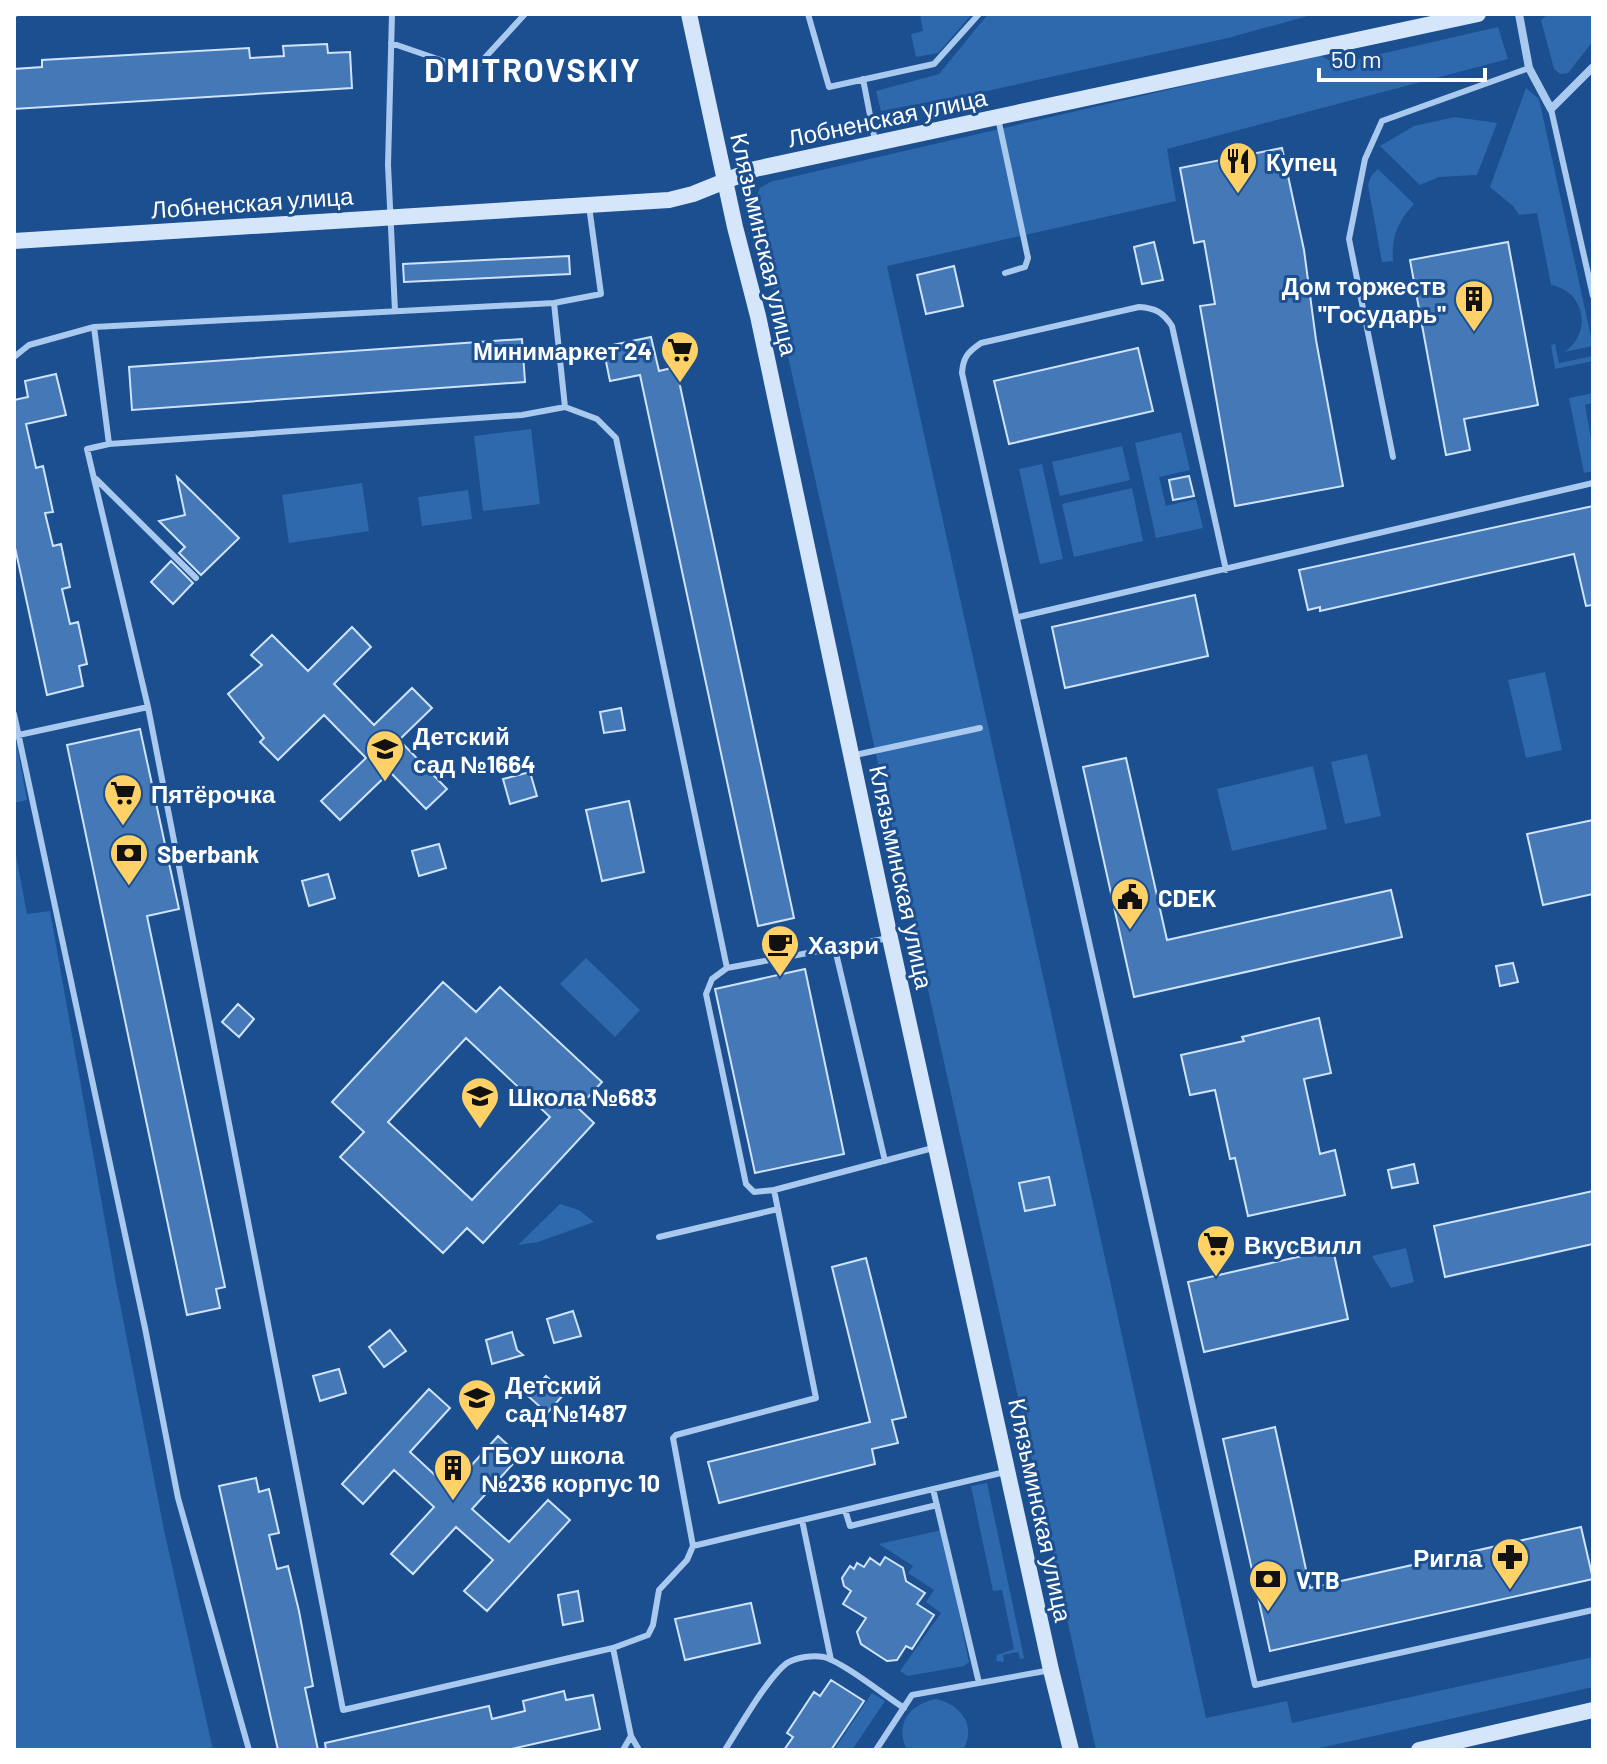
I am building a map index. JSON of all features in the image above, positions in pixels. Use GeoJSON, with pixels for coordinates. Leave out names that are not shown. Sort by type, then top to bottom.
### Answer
{"type":"FeatureCollection","features":[{"type":"Feature","properties":{"kind":"street","name":"Клязьминская улица"},"geometry":{"type":"LineString","coordinates":[[689,14],[758,316],[890,938],[1071,1750]]}},
{"type":"Feature","properties":{"kind":"street","name":"Лобненская улица"},"geometry":{"type":"LineString","coordinates":[[14,241],[669,200],[693,194],[755,169],[1478,14]]}},
{"type":"Feature","properties":{"kind":"street"},"geometry":{"type":"LineString","coordinates":[[1519,14],[1529,68],[1551,109],[1593,67]]}},
{"type":"Feature","properties":{"kind":"street"},"geometry":{"type":"LineString","coordinates":[[1419,1750],[1593,1710]]}},
{"type":"Feature","properties":{"kind":"lane"},"geometry":{"type":"LineString","coordinates":[[392,14],[388,165],[395,311]]}},
{"type":"Feature","properties":{"kind":"lane"},"geometry":{"type":"LineString","coordinates":[[391,43],[452,64],[480,63],[525,14]]}},
{"type":"Feature","properties":{"kind":"lane"},"geometry":{"type":"LineString","coordinates":[[808,14],[829,87],[934,64],[979,14]]}},
{"type":"Feature","properties":{"kind":"lane"},"geometry":{"type":"LineString","coordinates":[[1393,457],[1349,239],[1365,159],[1382,121],[1529,68]]}},
{"type":"Feature","properties":{"kind":"lane"},"geometry":{"type":"LineString","coordinates":[[863,79],[875,145]]}},
{"type":"Feature","properties":{"kind":"lane"},"geometry":{"type":"LineString","coordinates":[[1551,109],[1593,296]]}},
{"type":"Feature","properties":{"kind":"lane"},"geometry":{"type":"LineString","coordinates":[[998,118],[1028,258],[1025,267],[1005,273]]}},
{"type":"Feature","properties":{"kind":"lane"},"geometry":{"type":"LineString","coordinates":[[14,357],[29,345],[94,327],[554,303],[601,294],[589,205]]}},
{"type":"Feature","properties":{"kind":"lane"},"geometry":{"type":"LineString","coordinates":[[554,303],[565,407]]}},
{"type":"Feature","properties":{"kind":"lane"},"geometry":{"type":"LineString","coordinates":[[1226,570],[1172,326],[1167,317],[1151,308],[1139,307],[981,343],[968,352],[962,373],[1019,617],[1255,1685],[1593,1610]]}},
{"type":"Feature","properties":{"kind":"lane"},"geometry":{"type":"LineString","coordinates":[[94,327],[109,444]]}},
{"type":"Feature","properties":{"kind":"lane"},"geometry":{"type":"LineString","coordinates":[[727,968],[616,438],[597,419],[565,407],[522,415],[109,444],[87,449],[148,707],[343,1710],[613,1648],[648,1635],[653,1625],[659,1590],[687,1560],[693,1546],[673,1438],[816,1398],[774,1190]]}},
{"type":"Feature","properties":{"kind":"lane"},"geometry":{"type":"LineString","coordinates":[[93,477],[196,578]]}},
{"type":"Feature","properties":{"kind":"lane"},"geometry":{"type":"LineString","coordinates":[[1019,617],[1593,483]]}},
{"type":"Feature","properties":{"kind":"lane"},"geometry":{"type":"LineString","coordinates":[[16,735],[148,707]]}},
{"type":"Feature","properties":{"kind":"lane"},"geometry":{"type":"LineString","coordinates":[[14,714],[16,735],[142,1312],[178,1498],[249,1750]]}},
{"type":"Feature","properties":{"kind":"lane"},"geometry":{"type":"LineString","coordinates":[[851,756],[980,728]]}},
{"type":"Feature","properties":{"kind":"lane"},"geometry":{"type":"LineString","coordinates":[[890,938],[727,968],[712,979],[706,994],[746,1184],[754,1192],[774,1190],[936,1147]]}},
{"type":"Feature","properties":{"kind":"lane"},"geometry":{"type":"LineString","coordinates":[[835,949],[885,1161]]}},
{"type":"Feature","properties":{"kind":"lane"},"geometry":{"type":"LineString","coordinates":[[659,1237],[778,1209]]}},
{"type":"Feature","properties":{"kind":"lane"},"geometry":{"type":"LineString","coordinates":[[693,1546],[1008,1471]]}},
{"type":"Feature","properties":{"kind":"lane"},"geometry":{"type":"LineString","coordinates":[[933,1489],[979,1683]]}},
{"type":"Feature","properties":{"kind":"lane"},"geometry":{"type":"LineString","coordinates":[[845,1510],[850,1526],[937,1505]]}},
{"type":"Feature","properties":{"kind":"lane"},"geometry":{"type":"LineString","coordinates":[[802,1520],[831,1660]]}},
{"type":"Feature","properties":{"kind":"lane"},"geometry":{"type":"LineString","coordinates":[[613,1648],[631,1736],[639,1750]]}},
{"type":"Feature","properties":{"kind":"lane"},"geometry":{"type":"LineString","coordinates":[[725,1750],[774,1678],[788,1663],[814,1656],[831,1660],[904,1708]]}},
{"type":"Feature","properties":{"kind":"lane"},"geometry":{"type":"LineString","coordinates":[[876,1750],[912,1695],[1051,1670]]}},
{"type":"Feature","properties":{"kind":"lane"},"geometry":{"type":"LineString","coordinates":[[623,1750],[631,1736]]}},
{"type":"Feature","properties":{"kind":"shaded area"},"geometry":{"type":"Polygon","coordinates":[[[920,14],[972,14],[938,53],[916,57],[911,34],[923,31],[920,14]]]}},
{"type":"Feature","properties":{"kind":"shaded area"},"geometry":{"type":"Polygon","coordinates":[[[988,14],[1315,14],[1228,38],[881,111],[876,91],[939,74],[988,14]]]}},
{"type":"Feature","properties":{"kind":"shaded area"},"geometry":{"type":"Polygon","coordinates":[[[1548,14],[1593,14],[1593,41],[1568,73],[1560,74],[1554,69],[1541,20],[1548,14]]]}},
{"type":"Feature","properties":{"kind":"shaded area"},"geometry":{"type":"Polygon","coordinates":[[[1498,27],[1508,59],[1167,149],[1176,201],[887,266],[1206,1718],[1287,1701],[1292,1723],[1593,1657],[1593,1687],[1311,1750],[1096,1750],[754,202],[760,188],[770,182],[1319,55],[1337,64],[1498,27]]]}},
{"type":"Feature","properties":{"kind":"shaded area"},"geometry":{"type":"Polygon","coordinates":[[[1526,88],[1539,99],[1593,346],[1564,352],[1573,344],[1582,324],[1578,304],[1563,289],[1551,285],[1537,213],[1519,215],[1490,187],[1526,88]]]}},
{"type":"Feature","properties":{"kind":"shaded area"},"geometry":{"type":"Polygon","coordinates":[[[1455,117],[1497,123],[1477,175],[1439,177],[1420,185],[1380,146],[1414,126],[1455,117]]]}},
{"type":"Feature","properties":{"kind":"shaded area"},"geometry":{"type":"Polygon","coordinates":[[[1378,169],[1414,204],[1397,230],[1393,261],[1382,262],[1368,185],[1378,169]]]}},
{"type":"Feature","properties":{"kind":"shaded area"},"geometry":{"type":"Polygon","coordinates":[[[1555,344],[1559,363],[1593,356],[1593,361],[1555,369],[1551,345],[1555,344]]]}},
{"type":"Feature","properties":{"kind":"shaded area"},"geometry":{"type":"Polygon","coordinates":[[[1593,393],[1593,403],[1585,405],[1593,440],[1593,471],[1584,473],[1569,398],[1593,393]]]}},
{"type":"Feature","properties":{"kind":"shaded area"},"geometry":{"type":"Polygon","coordinates":[[[531,429],[540,504],[483,511],[474,436],[531,429]]]}},
{"type":"Feature","properties":{"kind":"shaded area"},"geometry":{"type":"Polygon","coordinates":[[[1181,432],[1190,470],[1159,477],[1166,506],[1196,499],[1203,528],[1156,538],[1135,443],[1181,432]]]}},
{"type":"Feature","properties":{"kind":"shaded area"},"geometry":{"type":"Polygon","coordinates":[[[1122,446],[1130,480],[1060,496],[1052,462],[1122,446]]]}},
{"type":"Feature","properties":{"kind":"shaded area"},"geometry":{"type":"Polygon","coordinates":[[[1042,464],[1063,559],[1040,564],[1019,469],[1042,464]]]}},
{"type":"Feature","properties":{"kind":"shaded area"},"geometry":{"type":"Polygon","coordinates":[[[362,483],[369,531],[289,543],[282,495],[362,483]]]}},
{"type":"Feature","properties":{"kind":"shaded area"},"geometry":{"type":"Polygon","coordinates":[[[1132,488],[1143,541],[1074,557],[1062,504],[1132,488]]]}},
{"type":"Feature","properties":{"kind":"shaded area"},"geometry":{"type":"Polygon","coordinates":[[[468,490],[472,519],[422,526],[418,497],[468,490]]]}},
{"type":"Feature","properties":{"kind":"shaded area"},"geometry":{"type":"Polygon","coordinates":[[[1545,672],[1562,750],[1526,758],[1508,680],[1545,672]]]}},
{"type":"Feature","properties":{"kind":"shaded area"},"geometry":{"type":"Polygon","coordinates":[[[14,730],[27,800],[14,803],[14,730]]]}},
{"type":"Feature","properties":{"kind":"shaded area"},"geometry":{"type":"Polygon","coordinates":[[[1367,754],[1381,816],[1345,824],[1331,762],[1367,754]]]}},
{"type":"Feature","properties":{"kind":"shaded area"},"geometry":{"type":"Polygon","coordinates":[[[1313,766],[1327,829],[1232,851],[1217,789],[1313,766]]]}},
{"type":"Feature","properties":{"kind":"shaded area"},"geometry":{"type":"Polygon","coordinates":[[[14,845],[27,914],[50,911],[116,1283],[164,1530],[213,1750],[14,1750],[14,845]]]}},
{"type":"Feature","properties":{"kind":"shaded area"},"geometry":{"type":"Polygon","coordinates":[[[586,958],[640,1010],[615,1037],[560,984],[586,958]]]}},
{"type":"Feature","properties":{"kind":"shaded area"},"geometry":{"type":"Polygon","coordinates":[[[560,1204],[579,1210],[594,1222],[538,1242],[518,1245],[560,1204]]]}},
{"type":"Feature","properties":{"kind":"shaded area"},"geometry":{"type":"Polygon","coordinates":[[[1406,1248],[1414,1282],[1391,1288],[1372,1256],[1406,1248]]]}},
{"type":"Feature","properties":{"kind":"shaded area"},"geometry":{"type":"Polygon","coordinates":[[[987,1483],[1024,1658],[1020,1659],[1018,1652],[1003,1655],[1004,1662],[996,1661],[997,1655],[1014,1649],[1002,1590],[993,1591],[971,1486],[987,1483]]]}},
{"type":"Feature","properties":{"kind":"shaded area"},"geometry":{"type":"Polygon","coordinates":[[[942,1530],[969,1662],[964,1666],[908,1676],[900,1671],[941,1613],[926,1602],[934,1590],[908,1573],[913,1566],[879,1544],[942,1530]]]}},
{"type":"Feature","properties":{"kind":"shaded area"},"geometry":{"type":"Polygon","coordinates":[[[872,1693],[885,1701],[852,1750],[834,1750],[872,1693]]]}},
{"type":"Feature","properties":{"kind":"shaded area"},"geometry":{"type":"Polygon","coordinates":[[[936,1699],[953,1706],[964,1717],[968,1732],[963,1750],[907,1750],[902,1732],[907,1717],[919,1705],[936,1699]]]}},
{"type":"Feature","properties":{"kind":"building"},"geometry":{"type":"Polygon","coordinates":[[[327,44],[328,53],[350,52],[352,88],[14,109],[14,69],[42,67],[42,60],[249,48],[250,58],[284,56],[283,46],[327,44]]]}},
{"type":"Feature","properties":{"kind":"building"},"geometry":{"type":"Polygon","coordinates":[[[1282,148],[1304,250],[1316,340],[1343,486],[1235,506],[1200,306],[1215,304],[1204,241],[1194,243],[1180,168],[1282,148]]]}},
{"type":"Feature","properties":{"kind":"building"},"geometry":{"type":"Polygon","coordinates":[[[1154,242],[1163,280],[1142,284],[1134,247],[1154,242]]]}},
{"type":"Feature","properties":{"kind":"building","name":"Дом торжеств \"Государь\""},"geometry":{"type":"Polygon","coordinates":[[[1508,242],[1538,405],[1464,419],[1470,450],[1446,455],[1410,260],[1508,242]]]}},
{"type":"Feature","properties":{"kind":"building"},"geometry":{"type":"Polygon","coordinates":[[[569,256],[570,274],[404,282],[403,264],[569,256]]]}},
{"type":"Feature","properties":{"kind":"building"},"geometry":{"type":"Polygon","coordinates":[[[954,266],[963,306],[926,314],[917,275],[954,266]]]}},
{"type":"Feature","properties":{"kind":"building"},"geometry":{"type":"Polygon","coordinates":[[[651,337],[659,371],[676,367],[794,918],[758,926],[640,375],[610,381],[603,347],[651,337]]]}},
{"type":"Feature","properties":{"kind":"building"},"geometry":{"type":"Polygon","coordinates":[[[522,339],[525,382],[132,410],[129,367],[522,339]]]}},
{"type":"Feature","properties":{"kind":"building"},"geometry":{"type":"Polygon","coordinates":[[[1138,348],[1153,411],[1009,444],[994,381],[1138,348]]]}},
{"type":"Feature","properties":{"kind":"building"},"geometry":{"type":"Polygon","coordinates":[[[56,374],[66,415],[26,424],[36,468],[43,466],[53,512],[45,513],[53,546],[61,544],[70,587],[62,589],[70,624],[78,622],[87,664],[79,666],[83,686],[47,695],[14,543],[14,400],[28,397],[25,381],[56,374]]]}},
{"type":"Feature","properties":{"kind":"building"},"geometry":{"type":"Polygon","coordinates":[[[1189,476],[1194,496],[1173,500],[1169,480],[1189,476]]]}},
{"type":"Feature","properties":{"kind":"building"},"geometry":{"type":"Polygon","coordinates":[[[177,477],[239,538],[201,575],[179,553],[185,547],[159,521],[185,515],[177,477]]]}},
{"type":"Feature","properties":{"kind":"building"},"geometry":{"type":"Polygon","coordinates":[[[1593,506],[1593,605],[1586,606],[1574,554],[1320,611],[1320,607],[1308,610],[1299,570],[1593,506]]]}},
{"type":"Feature","properties":{"kind":"building"},"geometry":{"type":"Polygon","coordinates":[[[171,561],[193,583],[173,604],[151,582],[171,561]]]}},
{"type":"Feature","properties":{"kind":"building"},"geometry":{"type":"Polygon","coordinates":[[[1195,595],[1208,656],[1065,688],[1052,627],[1195,595]]]}},
{"type":"Feature","properties":{"kind":"building"},"geometry":{"type":"Polygon","coordinates":[[[352,627],[371,647],[334,684],[374,725],[412,688],[432,708],[399,740],[447,789],[426,809],[390,772],[340,820],[321,801],[366,758],[324,715],[278,760],[260,742],[264,738],[228,694],[262,665],[251,655],[272,635],[308,671],[352,627]]]}},
{"type":"Feature","properties":{"kind":"building"},"geometry":{"type":"Polygon","coordinates":[[[621,708],[625,730],[604,733],[600,712],[621,708]]]}},
{"type":"Feature","properties":{"kind":"building"},"geometry":{"type":"Polygon","coordinates":[[[140,729],[179,909],[147,916],[225,1287],[216,1289],[220,1308],[187,1315],[67,745],[140,729]]]}},
{"type":"Feature","properties":{"kind":"building"},"geometry":{"type":"Polygon","coordinates":[[[1126,758],[1167,940],[1391,890],[1402,937],[1134,997],[1083,767],[1126,758]]]}},
{"type":"Feature","properties":{"kind":"building"},"geometry":{"type":"Polygon","coordinates":[[[530,772],[537,796],[510,804],[503,779],[530,772]]]}},
{"type":"Feature","properties":{"kind":"building"},"geometry":{"type":"Polygon","coordinates":[[[629,801],[644,872],[602,881],[586,810],[629,801]]]}},
{"type":"Feature","properties":{"kind":"building"},"geometry":{"type":"Polygon","coordinates":[[[1593,820],[1593,894],[1543,905],[1527,834],[1593,820]]]}},
{"type":"Feature","properties":{"kind":"building"},"geometry":{"type":"Polygon","coordinates":[[[439,844],[446,868],[419,876],[412,851],[439,844]]]}},
{"type":"Feature","properties":{"kind":"building"},"geometry":{"type":"Polygon","coordinates":[[[328,874],[335,898],[309,906],[302,881],[328,874]]]}},
{"type":"Feature","properties":{"kind":"building"},"geometry":{"type":"Polygon","coordinates":[[[1513,963],[1518,982],[1500,986],[1496,966],[1513,963]]]}},
{"type":"Feature","properties":{"kind":"building"},"geometry":{"type":"Polygon","coordinates":[[[805,969],[844,1154],[755,1173],[715,989],[805,969]]]}},
{"type":"Feature","properties":{"kind":"building"},"geometry":{"type":"Polygon","coordinates":[[[443,982],[476,1012],[500,987],[602,1082],[578,1108],[594,1123],[483,1243],[467,1228],[443,1253],[340,1157],[364,1132],[332,1102],[443,982]],[[466,1038],[388,1122],[472,1200],[550,1117],[466,1038]]]}},
{"type":"Feature","properties":{"kind":"building"},"geometry":{"type":"Polygon","coordinates":[[[238,1004],[254,1019],[239,1037],[222,1022],[238,1004]]]}},
{"type":"Feature","properties":{"kind":"building"},"geometry":{"type":"Polygon","coordinates":[[[1319,1018],[1331,1073],[1304,1079],[1320,1154],[1335,1150],[1345,1195],[1248,1216],[1235,1158],[1230,1159],[1215,1090],[1190,1095],[1181,1055],[1244,1041],[1242,1037],[1319,1018]]]}},
{"type":"Feature","properties":{"kind":"building"},"geometry":{"type":"Polygon","coordinates":[[[1414,1164],[1418,1183],[1392,1188],[1388,1170],[1414,1164]]]}},
{"type":"Feature","properties":{"kind":"building"},"geometry":{"type":"Polygon","coordinates":[[[1049,1177],[1055,1205],[1025,1211],[1019,1183],[1049,1177]]]}},
{"type":"Feature","properties":{"kind":"building"},"geometry":{"type":"Polygon","coordinates":[[[1593,1191],[1593,1244],[1445,1277],[1434,1226],[1593,1191]]]}},
{"type":"Feature","properties":{"kind":"building"},"geometry":{"type":"Polygon","coordinates":[[[1333,1249],[1348,1319],[1204,1352],[1188,1282],[1333,1249]]]}},
{"type":"Feature","properties":{"kind":"building"},"geometry":{"type":"Polygon","coordinates":[[[866,1258],[906,1417],[892,1420],[898,1443],[872,1449],[875,1464],[719,1503],[708,1462],[870,1422],[832,1267],[866,1258]]]}},
{"type":"Feature","properties":{"kind":"building"},"geometry":{"type":"Polygon","coordinates":[[[573,1311],[581,1336],[554,1343],[547,1319],[573,1311]]]}},
{"type":"Feature","properties":{"kind":"building"},"geometry":{"type":"Polygon","coordinates":[[[390,1330],[406,1351],[384,1367],[369,1347],[390,1330]]]}},
{"type":"Feature","properties":{"kind":"building"},"geometry":{"type":"Polygon","coordinates":[[[512,1332],[517,1350],[523,1355],[492,1364],[486,1340],[512,1332]]]}},
{"type":"Feature","properties":{"kind":"building"},"geometry":{"type":"Polygon","coordinates":[[[339,1369],[346,1393],[320,1401],[313,1376],[339,1369]]]}},
{"type":"Feature","properties":{"kind":"building"},"geometry":{"type":"Polygon","coordinates":[[[546,1376],[565,1393],[547,1413],[528,1396],[546,1376]]]}},
{"type":"Feature","properties":{"kind":"building","name":"ГБОУ школа №236 корпус 10"},"geometry":{"type":"Polygon","coordinates":[[[429,1389],[450,1408],[410,1452],[450,1489],[498,1436],[520,1456],[472,1509],[509,1542],[548,1500],[570,1520],[487,1611],[464,1591],[493,1560],[456,1527],[413,1574],[391,1554],[434,1507],[394,1470],[363,1504],[342,1484],[429,1389]]]}},
{"type":"Feature","properties":{"kind":"building"},"geometry":{"type":"Polygon","coordinates":[[[1275,1427],[1310,1588],[1581,1527],[1593,1579],[1270,1651],[1223,1439],[1275,1427]]]}},
{"type":"Feature","properties":{"kind":"building"},"geometry":{"type":"Polygon","coordinates":[[[256,1478],[259,1492],[269,1489],[279,1533],[269,1535],[277,1569],[288,1566],[299,1611],[313,1686],[305,1688],[318,1750],[278,1750],[219,1486],[256,1478]]]}},
{"type":"Feature","properties":{"kind":"building"},"geometry":{"type":"Polygon","coordinates":[[[885,1557],[903,1568],[906,1581],[925,1593],[917,1604],[934,1615],[912,1649],[906,1646],[897,1660],[887,1661],[861,1644],[857,1632],[866,1618],[843,1604],[851,1591],[844,1586],[842,1578],[850,1566],[854,1569],[857,1563],[864,1567],[870,1558],[880,1565],[885,1557]]]}},
{"type":"Feature","properties":{"kind":"building"},"geometry":{"type":"Polygon","coordinates":[[[578,1591],[583,1621],[563,1625],[558,1595],[578,1591]]]}},
{"type":"Feature","properties":{"kind":"building"},"geometry":{"type":"Polygon","coordinates":[[[751,1603],[760,1643],[685,1660],[675,1619],[751,1603]]]}},
{"type":"Feature","properties":{"kind":"building"},"geometry":{"type":"Polygon","coordinates":[[[831,1680],[864,1701],[831,1750],[784,1750],[793,1737],[787,1733],[814,1692],[820,1696],[831,1680]]]}},
{"type":"Feature","properties":{"kind":"building"},"geometry":{"type":"Polygon","coordinates":[[[564,1691],[566,1700],[593,1695],[600,1729],[507,1750],[326,1750],[325,1743],[489,1706],[492,1719],[525,1711],[523,1701],[564,1691]]]}},
{"type":"Feature","properties":{"kind":"place","name":"Купец"},"geometry":{"type":"Point","coordinates":[1238,195]}},
{"type":"Feature","properties":{"kind":"place","name":"Дом торжеств \"Государь\""},"geometry":{"type":"Point","coordinates":[1474,333]}},
{"type":"Feature","properties":{"kind":"place","name":"Минимаркет 24"},"geometry":{"type":"Point","coordinates":[680,384]}},
{"type":"Feature","properties":{"kind":"place","name":"Детский сад №1664"},"geometry":{"type":"Point","coordinates":[385,783]}},
{"type":"Feature","properties":{"kind":"place","name":"Пятёрочка"},"geometry":{"type":"Point","coordinates":[123,827]}},
{"type":"Feature","properties":{"kind":"place","name":"Sberbank"},"geometry":{"type":"Point","coordinates":[129,887]}},
{"type":"Feature","properties":{"kind":"place","name":"CDEK"},"geometry":{"type":"Point","coordinates":[1130,931]}},
{"type":"Feature","properties":{"kind":"place","name":"Хазри"},"geometry":{"type":"Point","coordinates":[780,978]}},
{"type":"Feature","properties":{"kind":"place","name":"Школа №683"},"geometry":{"type":"Point","coordinates":[480,1130]}},
{"type":"Feature","properties":{"kind":"place","name":"ВкусВилл"},"geometry":{"type":"Point","coordinates":[1216,1278]}},
{"type":"Feature","properties":{"kind":"place","name":"Детский сад №1487"},"geometry":{"type":"Point","coordinates":[477,1432]}},
{"type":"Feature","properties":{"kind":"place","name":"ГБОУ школа №236 корпус 10"},"geometry":{"type":"Point","coordinates":[453,1502]}},
{"type":"Feature","properties":{"kind":"place","name":"Ригла"},"geometry":{"type":"Point","coordinates":[1510,1591]}},
{"type":"Feature","properties":{"kind":"place","name":"VTB"},"geometry":{"type":"Point","coordinates":[1268,1613]}},
{"type":"Feature","properties":{"kind":"district","name":"DMITROVSKIY"},"geometry":{"type":"Point","coordinates":[533,69]}}]}
